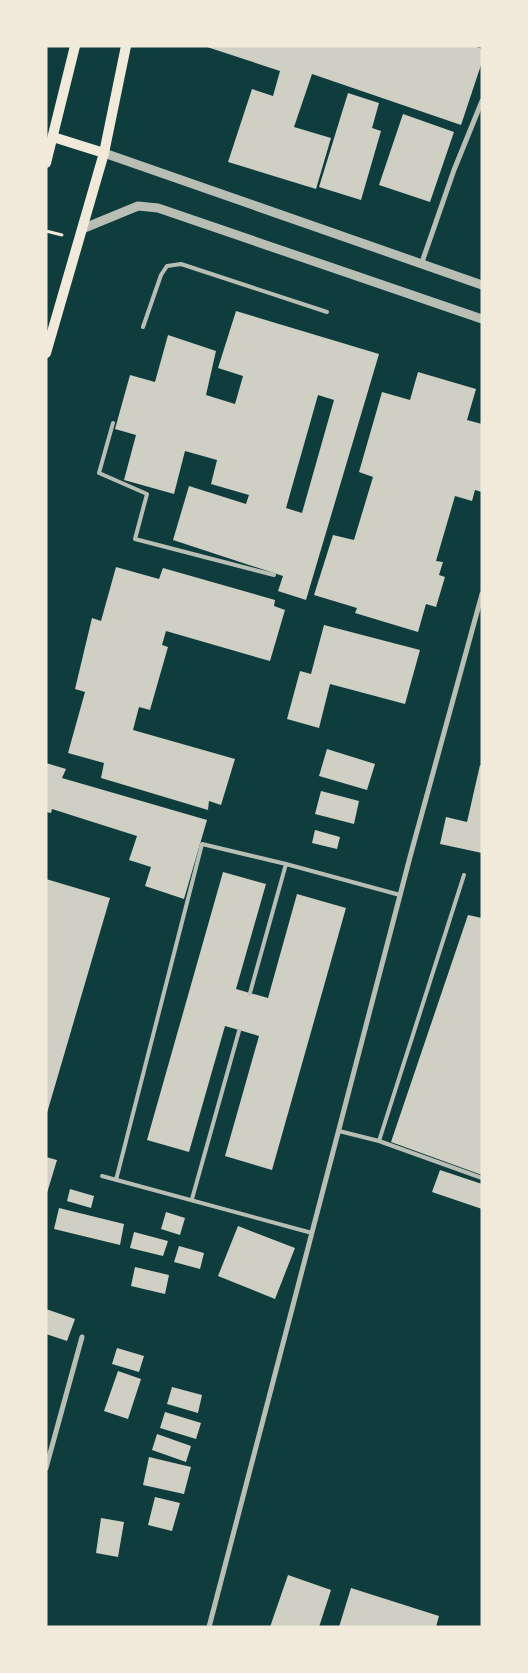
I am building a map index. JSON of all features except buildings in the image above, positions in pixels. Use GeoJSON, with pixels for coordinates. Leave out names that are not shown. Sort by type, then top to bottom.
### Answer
{"type":"FeatureCollection","features":[{"type":"Feature","properties":{"kind":"main road"},"geometry":{"type":"LineString","coordinates":[[46,163],[50,138],[75,46]]}},
{"type":"Feature","properties":{"kind":"main road"},"geometry":{"type":"LineString","coordinates":[[46,353],[104,153],[126,46]]}},
{"type":"Feature","properties":{"kind":"main road"},"geometry":{"type":"LineString","coordinates":[[50,138],[104,153]]}},
{"type":"Feature","properties":{"kind":"street"},"geometry":{"type":"LineString","coordinates":[[421,265],[454,170],[482,100]]}},
{"type":"Feature","properties":{"kind":"street"},"geometry":{"type":"LineString","coordinates":[[104,153],[482,285]]}},
{"type":"Feature","properties":{"kind":"street"},"geometry":{"type":"LineString","coordinates":[[82,229],[138,206],[158,208],[482,319]]}},
{"type":"Feature","properties":{"kind":"street"},"geometry":{"type":"LineString","coordinates":[[209,1627],[248,1470],[312,1234],[400,894],[482,594]]}},
{"type":"Feature","properties":{"kind":"street"},"geometry":{"type":"LineString","coordinates":[[46,1468],[82,1336]]}},
{"type":"Feature","properties":{"kind":"lane"},"geometry":{"type":"LineString","coordinates":[[143,327],[161,275],[167,266],[181,264],[327,312]]}},
{"type":"Feature","properties":{"kind":"lane"},"geometry":{"type":"LineString","coordinates":[[113,423],[99,473],[147,494],[135,539],[274,575]]}},
{"type":"Feature","properties":{"kind":"lane"},"geometry":{"type":"LineString","coordinates":[[116,1180],[202,844],[400,894]]}},
{"type":"Feature","properties":{"kind":"lane"},"geometry":{"type":"LineString","coordinates":[[250,993],[286,864]]}},
{"type":"Feature","properties":{"kind":"lane"},"geometry":{"type":"LineString","coordinates":[[379,1141],[464,875]]}},
{"type":"Feature","properties":{"kind":"lane"},"geometry":{"type":"LineString","coordinates":[[192,1199],[239,1031]]}},
{"type":"Feature","properties":{"kind":"lane"},"geometry":{"type":"LineString","coordinates":[[339,1131],[379,1141],[482,1178]]}},
{"type":"Feature","properties":{"kind":"lane"},"geometry":{"type":"LineString","coordinates":[[102,1176],[192,1199],[312,1234]]}}]}
